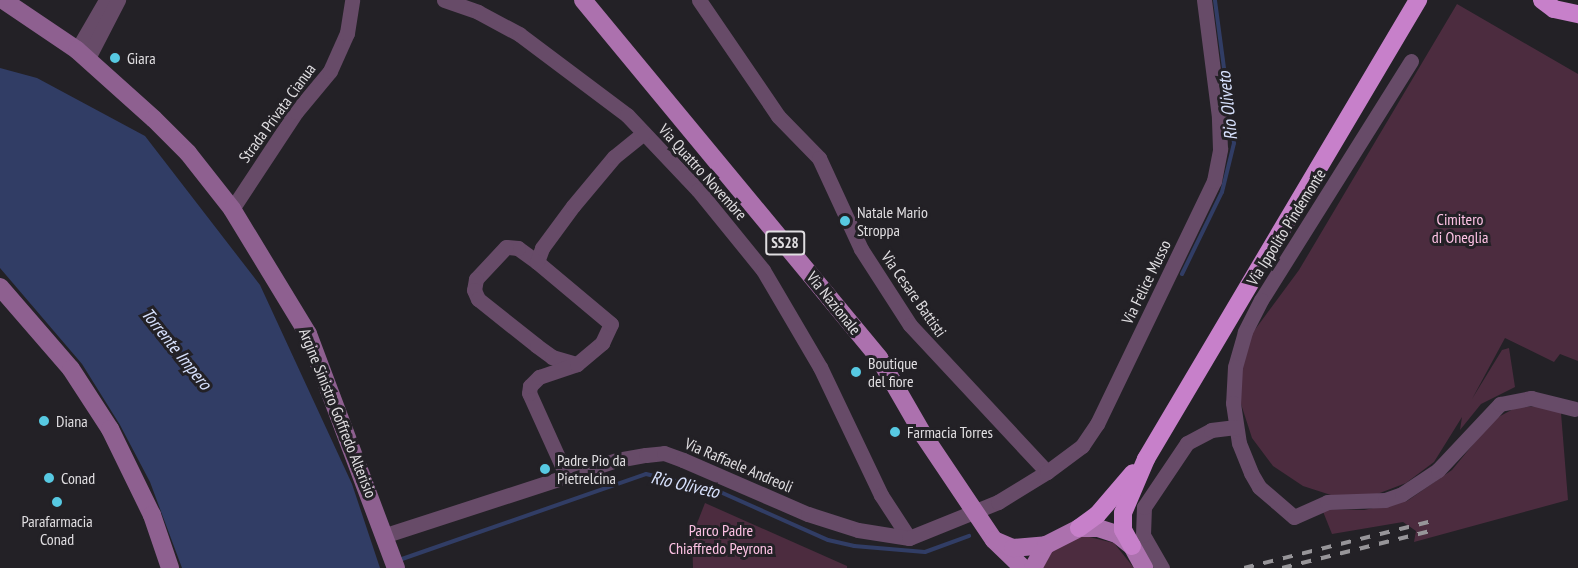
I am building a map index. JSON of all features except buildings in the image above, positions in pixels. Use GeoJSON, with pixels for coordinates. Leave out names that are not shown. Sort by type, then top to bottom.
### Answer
{"type":"FeatureCollection","features":[{"type":"Feature","properties":{"kind":"highway"},"geometry":{"type":"LineString","coordinates":[[1132,546],[1123,530],[1123,513],[1146,459],[1418,0]]}},
{"type":"Feature","properties":{"kind":"highway"},"geometry":{"type":"LineString","coordinates":[[1542,0],[1554,9],[1578,14]]}},
{"type":"Feature","properties":{"kind":"highway"},"geometry":{"type":"LineString","coordinates":[[1079,528],[1097,515],[1146,459]]}},
{"type":"Feature","properties":{"kind":"main road","name":"Argine Sinistro Goffredo Alterisio"},"geometry":{"type":"LineString","coordinates":[[3,0],[82,55],[188,153],[232,209],[308,334],[386,535],[396,568]]}},
{"type":"Feature","properties":{"kind":"main road","name":"Via Nazionale"},"geometry":{"type":"LineString","coordinates":[[583,0],[879,358],[973,514],[994,540],[1023,568]]}},
{"type":"Feature","properties":{"kind":"main road"},"geometry":{"type":"LineString","coordinates":[[0,287],[71,369],[110,429],[152,515],[170,568]]}},
{"type":"Feature","properties":{"kind":"main road"},"geometry":{"type":"LineString","coordinates":[[994,540],[1013,548],[1046,545],[1079,528],[1098,528],[1117,534],[1132,546],[1144,568]]}},
{"type":"Feature","properties":{"kind":"main road"},"geometry":{"type":"LineString","coordinates":[[1033,568],[1046,545]]}},
{"type":"Feature","properties":{"kind":"street"},"geometry":{"type":"LineString","coordinates":[[82,55],[106,0]]}},
{"type":"Feature","properties":{"kind":"street"},"geometry":{"type":"LineString","coordinates":[[82,55],[118,0]]}},
{"type":"Feature","properties":{"kind":"street","name":"Strada Privata Cianua"},"geometry":{"type":"LineString","coordinates":[[232,209],[296,112],[330,71],[347,33],[352,0]]}},
{"type":"Feature","properties":{"kind":"street","name":"Via Quattro Novembre"},"geometry":{"type":"LineString","coordinates":[[444,0],[482,6],[627,115],[685,174],[763,270],[820,367],[881,495],[909,538]]}},
{"type":"Feature","properties":{"kind":"street","name":"Via Cesare Battisti"},"geometry":{"type":"LineString","coordinates":[[699,0],[778,116],[819,158],[861,249],[927,345],[1047,472]]}},
{"type":"Feature","properties":{"kind":"street","name":"Via Felice Musso"},"geometry":{"type":"LineString","coordinates":[[973,514],[1047,472],[1082,446],[1097,424],[1214,181],[1220,149],[1219,117],[1204,0]]}},
{"type":"Feature","properties":{"kind":"street","name":"Via Ippolito Pindemonte"},"geometry":{"type":"LineString","coordinates":[[1411,61],[1252,316],[1235,367],[1236,427],[1245,458],[1259,487],[1294,517],[1328,502],[1365,503],[1402,494],[1438,470],[1500,404],[1531,398],[1575,409]]}},
{"type":"Feature","properties":{"kind":"street"},"geometry":{"type":"LineString","coordinates":[[537,262],[542,248],[614,157],[644,133]]}},
{"type":"Feature","properties":{"kind":"street"},"geometry":{"type":"LineString","coordinates":[[567,477],[529,393],[530,386],[539,378],[577,364],[602,343],[610,331],[610,321],[518,248],[506,247],[476,279],[474,290],[478,299],[552,357],[577,364]]}},
{"type":"Feature","properties":{"kind":"street"},"geometry":{"type":"LineString","coordinates":[[1162,568],[1143,535],[1141,521],[1144,507],[1187,443],[1211,430],[1236,427]]}},
{"type":"Feature","properties":{"kind":"street","name":"Via Raffaele Andreoli"},"geometry":{"type":"LineString","coordinates":[[386,535],[617,460],[664,453],[808,514],[858,530],[909,538],[973,514]]}},
{"type":"Feature","properties":{"kind":"green space","name":"Cimitero di Oneglia"},"geometry":{"type":"Polygon","coordinates":[[[1457,4],[1578,74],[1578,361],[1560,354],[1554,362],[1505,338],[1472,399],[1502,350],[1509,348],[1515,387],[1481,404],[1460,430],[1462,417],[1434,462],[1406,483],[1372,496],[1337,497],[1303,486],[1273,466],[1252,438],[1241,404],[1240,369],[1251,335],[1299,270],[1457,4]]]}},
{"type":"Feature","properties":{"kind":"green space"},"geometry":{"type":"Polygon","coordinates":[[[1537,406],[1561,413],[1568,500],[1414,542],[1416,531],[1403,522],[1332,534],[1322,509],[1364,510],[1407,501],[1452,470],[1493,420],[1515,408],[1537,406]]]}},
{"type":"Feature","properties":{"kind":"green space","name":"Parco Padre Chiaffredo Peyrona"},"geometry":{"type":"Polygon","coordinates":[[[705,503],[847,566],[847,568],[693,568],[692,536],[705,503]]]}},
{"type":"Feature","properties":{"kind":"green space"},"geometry":{"type":"Polygon","coordinates":[[[1081,535],[1114,543],[1134,568],[1040,568],[1052,549],[1081,535]]]}},
{"type":"Feature","properties":{"kind":"water","name":"Torrente Impero"},"geometry":{"type":"Polygon","coordinates":[[[0,68],[37,78],[145,136],[260,285],[352,484],[380,568],[182,568],[150,482],[120,425],[82,364],[0,268],[0,68]]]}},
{"type":"Feature","properties":{"kind":"waterway","name":"Rio Oliveto"},"geometry":{"type":"LineString","coordinates":[[1182,274],[1222,192],[1234,143],[1215,0]]}},
{"type":"Feature","properties":{"kind":"waterway","name":"Rio Oliveto"},"geometry":{"type":"LineString","coordinates":[[402,559],[646,474],[718,491],[828,540],[854,546],[925,552],[969,536]]}},
{"type":"Feature","properties":{"kind":"railway"},"geometry":{"type":"LineString","coordinates":[[1244,568],[1429,522]]}},
{"type":"Feature","properties":{"kind":"railway"},"geometry":{"type":"LineString","coordinates":[[1282,568],[1434,530]]}},
{"type":"Feature","properties":{"kind":"place","name":"Giara"},"geometry":{"type":"Point","coordinates":[115,58]}},
{"type":"Feature","properties":{"kind":"place","name":"Natale Mario Stroppa"},"geometry":{"type":"Point","coordinates":[845,221]}},
{"type":"Feature","properties":{"kind":"place","name":"Boutique del fiore"},"geometry":{"type":"Point","coordinates":[856,372]}},
{"type":"Feature","properties":{"kind":"place","name":"Diana"},"geometry":{"type":"Point","coordinates":[44,421]}},
{"type":"Feature","properties":{"kind":"place","name":"Farmacia Torres"},"geometry":{"type":"Point","coordinates":[895,432]}},
{"type":"Feature","properties":{"kind":"place","name":"Padre Pio da Pietrelcina"},"geometry":{"type":"Point","coordinates":[545,469]}},
{"type":"Feature","properties":{"kind":"place","name":"Conad"},"geometry":{"type":"Point","coordinates":[49,478]}},
{"type":"Feature","properties":{"kind":"place","name":"Parafarmacia Conad"},"geometry":{"type":"Point","coordinates":[57,502]}}]}
